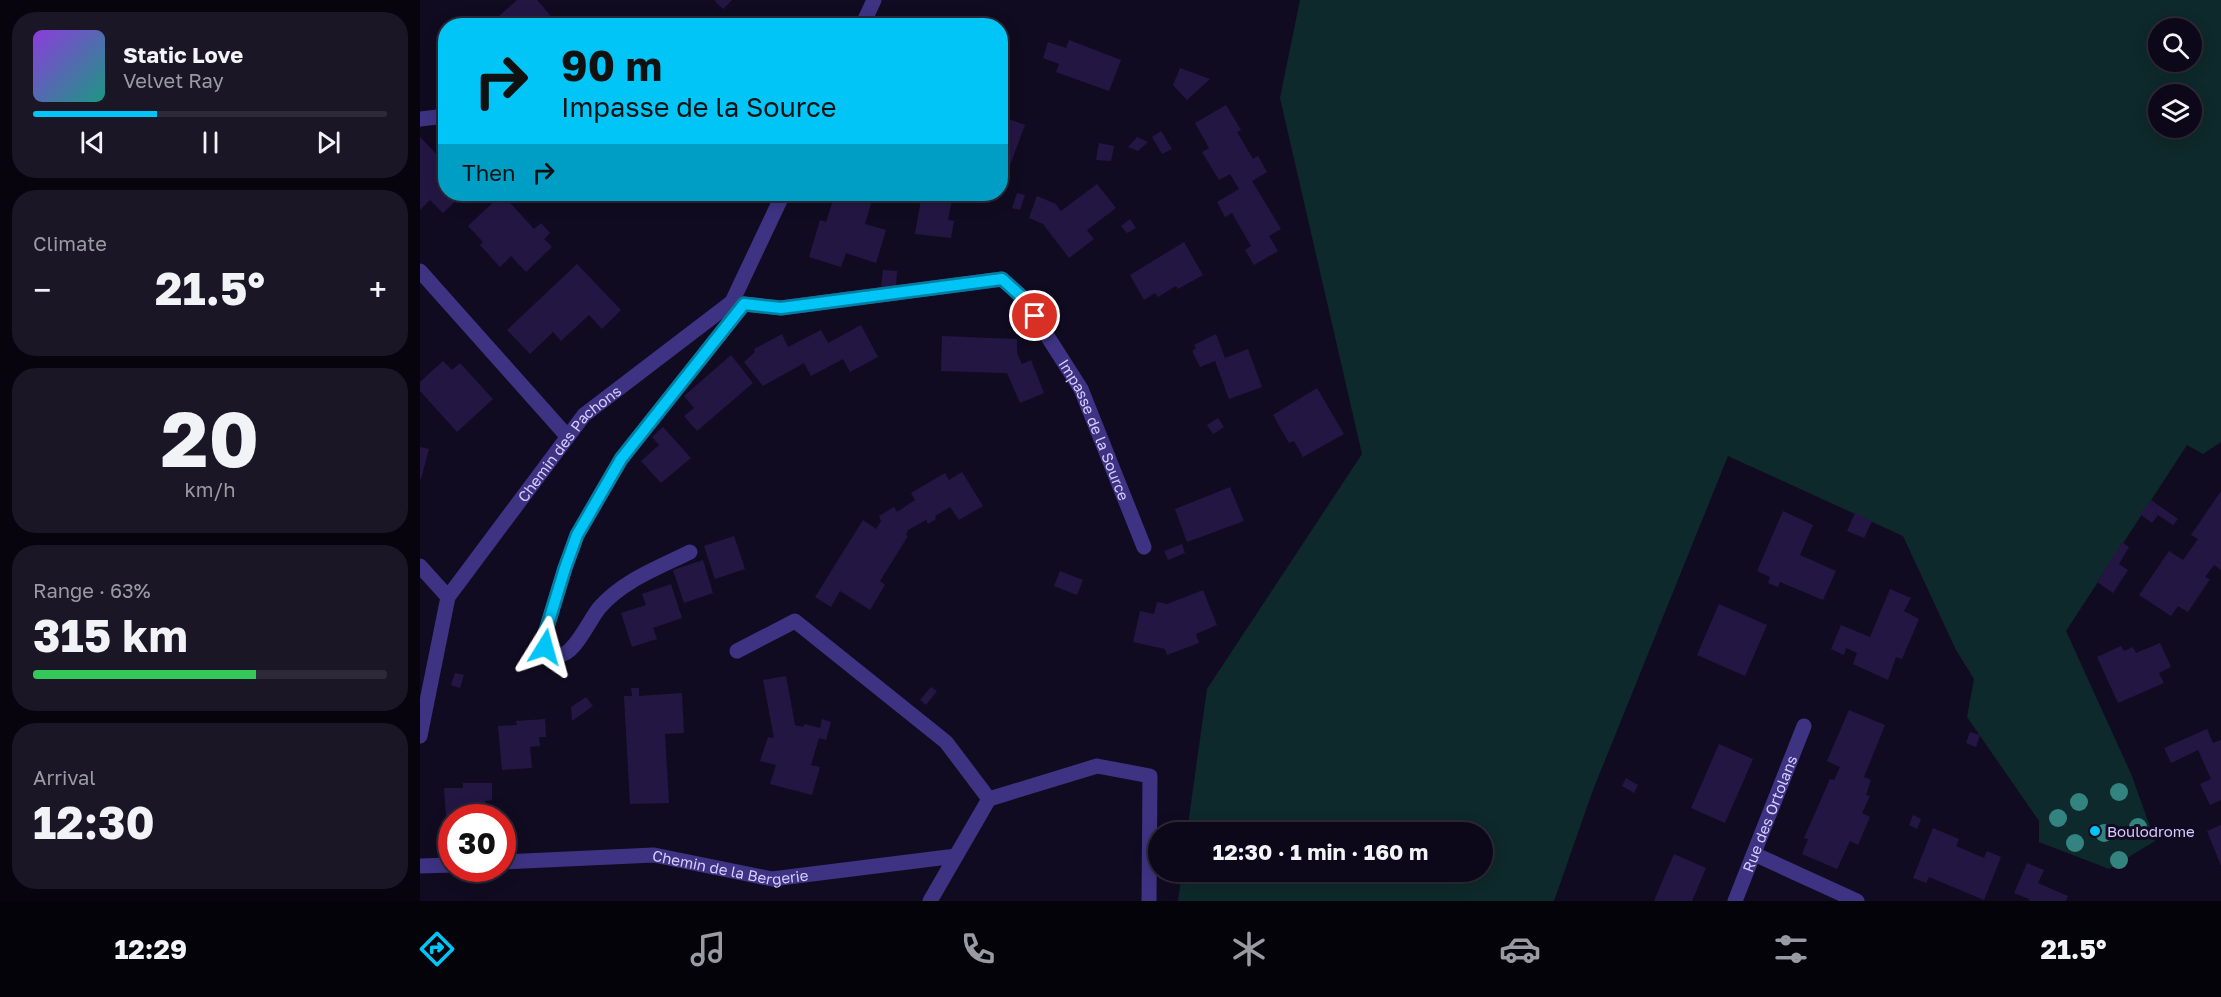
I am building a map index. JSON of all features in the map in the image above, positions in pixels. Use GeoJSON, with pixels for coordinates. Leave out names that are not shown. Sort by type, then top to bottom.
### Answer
{"type":"FeatureCollection","features":[{"type":"Feature","properties":{"kind":"street"},"geometry":{"type":"LineString","coordinates":[[866,18],[874,0]]}},
{"type":"Feature","properties":{"kind":"street"},"geometry":{"type":"LineString","coordinates":[[420,119],[438,117]]}},
{"type":"Feature","properties":{"kind":"street","name":"Chemin des Pachons"},"geometry":{"type":"LineString","coordinates":[[420,736],[448,597],[584,414],[738,303],[780,201]]}},
{"type":"Feature","properties":{"kind":"street"},"geometry":{"type":"LineString","coordinates":[[420,271],[567,436]]}},
{"type":"Feature","properties":{"kind":"street","name":"Impasse de la Source"},"geometry":{"type":"LineString","coordinates":[[738,303],[781,308],[1002,279],[1023,298],[1081,389],[1144,547]]}},
{"type":"Feature","properties":{"kind":"street"},"geometry":{"type":"LineString","coordinates":[[690,552],[627,582],[600,607],[575,644],[566,653],[559,656],[551,653],[545,647],[544,637],[577,535],[621,459],[738,303]]}},
{"type":"Feature","properties":{"kind":"street"},"geometry":{"type":"LineString","coordinates":[[420,566],[448,597]]}},
{"type":"Feature","properties":{"kind":"street"},"geometry":{"type":"LineString","coordinates":[[737,651],[795,621],[946,742],[989,799]]}},
{"type":"Feature","properties":{"kind":"street","name":"Rue des Ortolans"},"geometry":{"type":"LineString","coordinates":[[1735,901],[1804,726]]}},
{"type":"Feature","properties":{"kind":"street"},"geometry":{"type":"LineString","coordinates":[[930,901],[989,799],[1097,766],[1150,776],[1149,901]]}},
{"type":"Feature","properties":{"kind":"street"},"geometry":{"type":"LineString","coordinates":[[1754,854],[1857,901]]}},
{"type":"Feature","properties":{"kind":"street","name":"Chemin de la Bergerie"},"geometry":{"type":"LineString","coordinates":[[516,861],[654,855],[772,879],[956,856]]}},
{"type":"Feature","properties":{"kind":"street"},"geometry":{"type":"LineString","coordinates":[[420,866],[438,865]]}},
{"type":"Feature","properties":{"kind":"green space"},"geometry":{"type":"Polygon","coordinates":[[[1300,0],[2221,0],[2221,442],[2203,454],[2187,445],[2066,631],[2132,776],[2155,841],[2109,869],[2039,842],[2039,821],[1967,717],[1974,679],[1956,650],[1903,536],[1728,456],[1593,790],[1554,901],[1178,901],[1181,882],[1493,882],[1493,822],[1188,822],[1207,689],[1362,454],[1280,98],[1300,0]]]}},
{"type":"Feature","properties":{"kind":"building"},"geometry":{"type":"Polygon","coordinates":[[[517,0],[537,0],[550,15],[547,18],[497,18],[517,0]]]}},
{"type":"Feature","properties":{"kind":"building"},"geometry":{"type":"Polygon","coordinates":[[[714,0],[732,0],[723,9],[714,0]]]}},
{"type":"Feature","properties":{"kind":"building"},"geometry":{"type":"Polygon","coordinates":[[[1069,40],[1121,60],[1109,91],[1056,72],[1059,64],[1043,58],[1048,42],[1066,48],[1069,40]]]}},
{"type":"Feature","properties":{"kind":"building"},"geometry":{"type":"Polygon","coordinates":[[[1180,68],[1210,79],[1187,100],[1173,85],[1180,68]]]}},
{"type":"Feature","properties":{"kind":"building"},"geometry":{"type":"Polygon","coordinates":[[[1226,105],[1241,130],[1237,132],[1253,159],[1258,156],[1267,172],[1252,181],[1281,229],[1269,236],[1278,251],[1254,265],[1245,250],[1251,246],[1232,213],[1225,217],[1217,202],[1239,189],[1230,174],[1219,180],[1202,152],[1209,148],[1195,123],[1226,105]]]}},
{"type":"Feature","properties":{"kind":"building"},"geometry":{"type":"Polygon","coordinates":[[[1008,119],[1025,125],[1010,165],[1008,164],[1008,119]]]}},
{"type":"Feature","properties":{"kind":"building"},"geometry":{"type":"Polygon","coordinates":[[[1161,131],[1172,149],[1162,154],[1152,137],[1161,131]]]}},
{"type":"Feature","properties":{"kind":"building"},"geometry":{"type":"Polygon","coordinates":[[[420,137],[438,156],[438,201],[456,201],[443,213],[430,200],[420,210],[420,137]]]}},
{"type":"Feature","properties":{"kind":"building"},"geometry":{"type":"Polygon","coordinates":[[[1137,137],[1148,142],[1138,151],[1128,147],[1137,137]]]}},
{"type":"Feature","properties":{"kind":"building"},"geometry":{"type":"Polygon","coordinates":[[[1099,143],[1114,146],[1111,161],[1096,160],[1099,143]]]}},
{"type":"Feature","properties":{"kind":"building"},"geometry":{"type":"Polygon","coordinates":[[[1097,184],[1116,208],[1087,230],[1094,239],[1069,258],[1043,224],[1029,218],[1037,196],[1056,204],[1061,211],[1097,184]]]}},
{"type":"Feature","properties":{"kind":"building"},"geometry":{"type":"Polygon","coordinates":[[[1017,193],[1025,195],[1020,210],[1012,208],[1017,193]]]}},
{"type":"Feature","properties":{"kind":"building"},"geometry":{"type":"Polygon","coordinates":[[[495,201],[508,201],[534,229],[541,223],[550,233],[544,239],[552,247],[526,272],[511,256],[500,267],[480,245],[483,242],[468,226],[495,201]]]}},
{"type":"Feature","properties":{"kind":"building"},"geometry":{"type":"Polygon","coordinates":[[[833,201],[872,201],[865,224],[886,230],[876,263],[846,253],[841,267],[809,257],[820,220],[826,222],[833,201]]]}},
{"type":"Feature","properties":{"kind":"building"},"geometry":{"type":"Polygon","coordinates":[[[921,201],[952,201],[948,220],[954,221],[951,238],[915,234],[921,201]]]}},
{"type":"Feature","properties":{"kind":"building"},"geometry":{"type":"Polygon","coordinates":[[[1130,219],[1136,228],[1127,233],[1121,226],[1130,219]]]}},
{"type":"Feature","properties":{"kind":"building"},"geometry":{"type":"Polygon","coordinates":[[[1184,242],[1203,275],[1178,289],[1176,286],[1158,297],[1155,293],[1144,300],[1130,275],[1184,242]]]}},
{"type":"Feature","properties":{"kind":"building"},"geometry":{"type":"Polygon","coordinates":[[[577,264],[621,310],[602,329],[589,315],[561,341],[553,332],[530,354],[507,330],[577,264]]]}},
{"type":"Feature","properties":{"kind":"building"},"geometry":{"type":"Polygon","coordinates":[[[883,270],[897,271],[896,286],[881,287],[883,270]]]}},
{"type":"Feature","properties":{"kind":"building"},"geometry":{"type":"Polygon","coordinates":[[[861,325],[878,357],[850,372],[843,359],[811,376],[804,363],[763,386],[744,362],[755,352],[754,349],[782,334],[788,347],[821,330],[828,343],[861,325]]]}},
{"type":"Feature","properties":{"kind":"building"},"geometry":{"type":"Polygon","coordinates":[[[1216,334],[1225,358],[1248,349],[1262,387],[1229,399],[1215,361],[1200,367],[1192,351],[1196,348],[1194,345],[1216,334]]]}},
{"type":"Feature","properties":{"kind":"building"},"geometry":{"type":"Polygon","coordinates":[[[942,336],[1017,339],[1017,353],[1022,364],[1031,360],[1044,393],[1020,403],[1007,373],[941,371],[942,336]]]}},
{"type":"Feature","properties":{"kind":"building"},"geometry":{"type":"Polygon","coordinates":[[[731,355],[753,383],[697,431],[684,416],[694,408],[684,396],[731,355]]]}},
{"type":"Feature","properties":{"kind":"building"},"geometry":{"type":"Polygon","coordinates":[[[443,361],[452,370],[460,363],[493,399],[457,432],[420,391],[420,382],[443,361]]]}},
{"type":"Feature","properties":{"kind":"building"},"geometry":{"type":"Polygon","coordinates":[[[1317,388],[1344,434],[1303,457],[1294,441],[1289,443],[1273,415],[1317,388]]]}},
{"type":"Feature","properties":{"kind":"building"},"geometry":{"type":"Polygon","coordinates":[[[1218,418],[1224,427],[1213,434],[1207,425],[1218,418]]]}},
{"type":"Feature","properties":{"kind":"building"},"geometry":{"type":"Polygon","coordinates":[[[663,427],[691,458],[661,483],[641,461],[659,445],[652,437],[663,427]]]}},
{"type":"Feature","properties":{"kind":"building"},"geometry":{"type":"Polygon","coordinates":[[[420,447],[429,449],[421,479],[420,479],[420,447]]]}},
{"type":"Feature","properties":{"kind":"building"},"geometry":{"type":"Polygon","coordinates":[[[962,472],[983,506],[959,520],[950,507],[935,516],[936,519],[928,524],[926,520],[908,530],[906,535],[908,536],[880,581],[885,585],[870,610],[840,591],[831,607],[815,597],[863,520],[876,529],[881,521],[879,516],[894,507],[897,512],[915,500],[911,493],[945,473],[949,480],[962,472]]]}},
{"type":"Feature","properties":{"kind":"building"},"geometry":{"type":"Polygon","coordinates":[[[1230,487],[1244,521],[1187,542],[1175,509],[1230,487]]]}},
{"type":"Feature","properties":{"kind":"building"},"geometry":{"type":"Polygon","coordinates":[[[2221,491],[2221,570],[2214,565],[2205,577],[2210,579],[2188,612],[2178,606],[2171,616],[2139,595],[2169,551],[2183,560],[2198,539],[2191,535],[2221,491]]]}},
{"type":"Feature","properties":{"kind":"building"},"geometry":{"type":"Polygon","coordinates":[[[2151,500],[2178,519],[2173,525],[2158,515],[2152,523],[2140,514],[2151,500]]]}},
{"type":"Feature","properties":{"kind":"building"},"geometry":{"type":"Polygon","coordinates":[[[1783,511],[1813,525],[1800,555],[1836,571],[1823,600],[1780,582],[1778,587],[1768,583],[1770,577],[1757,571],[1783,511]]]}},
{"type":"Feature","properties":{"kind":"building"},"geometry":{"type":"Polygon","coordinates":[[[1855,513],[1872,521],[1864,538],[1847,531],[1855,513]]]}},
{"type":"Feature","properties":{"kind":"building"},"geometry":{"type":"Polygon","coordinates":[[[734,536],[745,569],[715,579],[704,546],[734,536]]]}},
{"type":"Feature","properties":{"kind":"building"},"geometry":{"type":"Polygon","coordinates":[[[2122,542],[2129,547],[2119,564],[2128,570],[2113,593],[2097,582],[2122,542]]]}},
{"type":"Feature","properties":{"kind":"building"},"geometry":{"type":"Polygon","coordinates":[[[1182,544],[1185,553],[1168,560],[1164,551],[1182,544]]]}},
{"type":"Feature","properties":{"kind":"building"},"geometry":{"type":"Polygon","coordinates":[[[703,560],[713,593],[684,603],[673,570],[703,560]]]}},
{"type":"Feature","properties":{"kind":"building"},"geometry":{"type":"Polygon","coordinates":[[[1060,571],[1083,580],[1077,595],[1054,586],[1060,571]]]}},
{"type":"Feature","properties":{"kind":"building"},"geometry":{"type":"Polygon","coordinates":[[[671,584],[682,618],[653,628],[657,639],[632,647],[621,613],[646,605],[642,594],[671,584]]]}},
{"type":"Feature","properties":{"kind":"building"},"geometry":{"type":"Polygon","coordinates":[[[1890,589],[1911,598],[1904,611],[1919,619],[1902,659],[1896,657],[1888,680],[1853,664],[1857,653],[1846,648],[1844,655],[1831,649],[1841,625],[1870,637],[1890,589]]]}},
{"type":"Feature","properties":{"kind":"building"},"geometry":{"type":"Polygon","coordinates":[[[1203,590],[1217,625],[1196,634],[1199,643],[1167,655],[1165,649],[1133,642],[1140,611],[1154,614],[1157,602],[1167,604],[1203,590]]]}},
{"type":"Feature","properties":{"kind":"building"},"geometry":{"type":"Polygon","coordinates":[[[1719,604],[1767,625],[1745,676],[1697,655],[1719,604]]]}},
{"type":"Feature","properties":{"kind":"building"},"geometry":{"type":"Polygon","coordinates":[[[2160,643],[2171,667],[2159,673],[2164,683],[2118,703],[2097,657],[2121,646],[2124,651],[2133,647],[2136,653],[2160,643]]]}},
{"type":"Feature","properties":{"kind":"building"},"geometry":{"type":"Polygon","coordinates":[[[455,673],[464,675],[460,688],[451,685],[455,673]]]}},
{"type":"Feature","properties":{"kind":"building"},"geometry":{"type":"Polygon","coordinates":[[[786,676],[795,725],[803,727],[805,724],[820,728],[822,719],[831,722],[826,740],[819,738],[811,765],[820,767],[812,795],[770,784],[776,765],[760,761],[768,737],[774,738],[763,680],[786,676]]]}},
{"type":"Feature","properties":{"kind":"building"},"geometry":{"type":"Polygon","coordinates":[[[931,687],[937,691],[926,705],[920,700],[931,687]]]}},
{"type":"Feature","properties":{"kind":"building"},"geometry":{"type":"Polygon","coordinates":[[[631,688],[639,688],[639,696],[682,693],[684,733],[665,734],[669,803],[630,804],[624,696],[632,696],[631,688]]]}},
{"type":"Feature","properties":{"kind":"building"},"geometry":{"type":"Polygon","coordinates":[[[586,697],[593,706],[572,721],[571,707],[586,697]]]}},
{"type":"Feature","properties":{"kind":"building"},"geometry":{"type":"Polygon","coordinates":[[[1849,710],[1885,725],[1864,777],[1871,780],[1866,795],[1870,796],[1862,813],[1870,817],[1858,845],[1850,841],[1837,869],[1802,854],[1808,839],[1804,838],[1830,779],[1834,780],[1840,767],[1827,761],[1849,710]]]}},
{"type":"Feature","properties":{"kind":"building"},"geometry":{"type":"Polygon","coordinates":[[[545,719],[546,737],[539,737],[540,746],[530,747],[532,768],[502,770],[498,726],[517,725],[516,721],[545,719]]]}},
{"type":"Feature","properties":{"kind":"building"},"geometry":{"type":"Polygon","coordinates":[[[2207,729],[2213,743],[2221,740],[2221,800],[2210,805],[2200,784],[2211,779],[2198,750],[2171,763],[2164,748],[2207,729]]]}},
{"type":"Feature","properties":{"kind":"building"},"geometry":{"type":"Polygon","coordinates":[[[1970,732],[1980,735],[1976,747],[1966,743],[1970,732]]]}},
{"type":"Feature","properties":{"kind":"building"},"geometry":{"type":"Polygon","coordinates":[[[1719,744],[1753,759],[1725,823],[1691,808],[1719,744]]]}},
{"type":"Feature","properties":{"kind":"building"},"geometry":{"type":"Polygon","coordinates":[[[1626,778],[1638,785],[1634,793],[1622,786],[1626,778]]]}},
{"type":"Feature","properties":{"kind":"building"},"geometry":{"type":"Polygon","coordinates":[[[463,783],[492,783],[492,800],[485,801],[485,804],[445,804],[444,788],[463,788],[463,783]]]}},
{"type":"Feature","properties":{"kind":"building"},"geometry":{"type":"Polygon","coordinates":[[[1913,815],[1921,819],[1917,829],[1909,825],[1913,815]]]}},
{"type":"Feature","properties":{"kind":"building"},"geometry":{"type":"Polygon","coordinates":[[[2221,825],[2221,866],[2207,831],[2221,825]]]}},
{"type":"Feature","properties":{"kind":"building"},"geometry":{"type":"Polygon","coordinates":[[[1933,828],[1959,839],[1956,846],[1984,858],[1987,851],[2001,857],[1984,900],[1929,877],[1926,883],[1913,878],[1933,828]]]}},
{"type":"Feature","properties":{"kind":"building"},"geometry":{"type":"Polygon","coordinates":[[[1674,854],[1706,868],[1692,901],[1654,901],[1674,854]]]}},
{"type":"Feature","properties":{"kind":"building"},"geometry":{"type":"Polygon","coordinates":[[[2027,863],[2044,870],[2038,883],[2068,896],[2066,901],[2029,901],[2014,893],[2027,863]]]}},
{"type":"Feature","properties":{"kind":"place","name":"Boulodrome"},"geometry":{"type":"Point","coordinates":[2095,831]}},
{"type":"Feature","properties":{"kind":"route"},"geometry":{"type":"LineString","coordinates":[[545,647],[544,637],[577,535],[621,459],[744,304],[781,308],[1002,279],[1023,298],[1035,316]]}}]}
